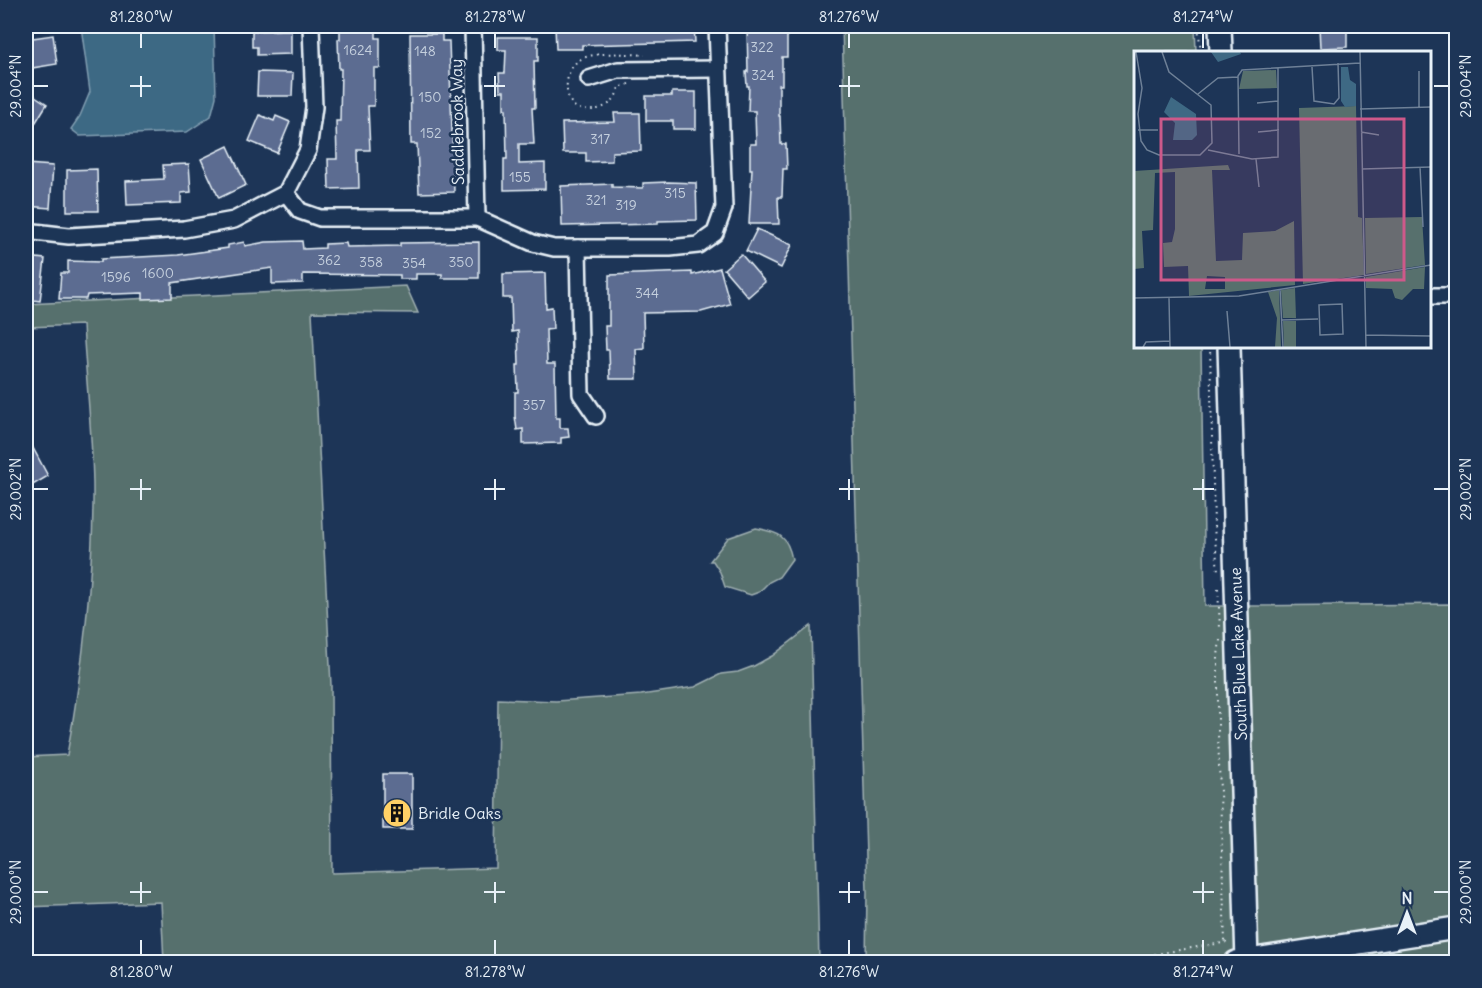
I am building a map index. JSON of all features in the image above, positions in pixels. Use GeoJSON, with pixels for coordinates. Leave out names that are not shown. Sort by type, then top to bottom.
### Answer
{"type":"FeatureCollection","features":[{"type":"Feature","properties":{"kind":"main road"},"geometry":{"type":"LineString","coordinates":[[1220,26],[1221,51]]}},
{"type":"Feature","properties":{"kind":"main road","name":"South Blue Lake Avenue"},"geometry":{"type":"LineString","coordinates":[[1229,348],[1244,962]]}},
{"type":"Feature","properties":{"kind":"main road"},"geometry":{"type":"LineString","coordinates":[[1244,962],[1456,928]]}},
{"type":"Feature","properties":{"kind":"street"},"geometry":{"type":"LineString","coordinates":[[26,231],[69,236],[184,229],[234,220],[286,193],[308,150],[314,107],[311,26]]}},
{"type":"Feature","properties":{"kind":"street","name":"Saddlebrook Way"},"geometry":{"type":"LineString","coordinates":[[473,26],[477,219]]}},
{"type":"Feature","properties":{"kind":"street"},"geometry":{"type":"LineString","coordinates":[[286,193],[300,211],[320,218],[477,219],[533,243],[554,249],[670,249],[698,245],[715,233],[724,208],[717,26]]}},
{"type":"Feature","properties":{"kind":"street"},"geometry":{"type":"LineString","coordinates":[[590,79],[618,70],[718,69]]}},
{"type":"Feature","properties":{"kind":"street"},"geometry":{"type":"LineString","coordinates":[[578,249],[581,394],[596,416]]}},
{"type":"Feature","properties":{"kind":"street"},"geometry":{"type":"LineString","coordinates":[[1431,296],[1456,296]]}},
{"type":"Feature","properties":{"kind":"path"},"geometry":{"type":"LineString","coordinates":[[1198,26],[1201,51]]}},
{"type":"Feature","properties":{"kind":"path"},"geometry":{"type":"LineString","coordinates":[[636,82],[619,87],[613,100],[603,108],[581,110],[572,104],[567,88],[568,74],[572,66],[581,58],[593,55],[648,55]]}},
{"type":"Feature","properties":{"kind":"path"},"geometry":{"type":"LineString","coordinates":[[1210,348],[1214,527],[1218,578]]}},
{"type":"Feature","properties":{"kind":"path"},"geometry":{"type":"LineString","coordinates":[[1218,589],[1220,629]]}},
{"type":"Feature","properties":{"kind":"path"},"geometry":{"type":"LineString","coordinates":[[1107,963],[1226,942],[1218,733],[1220,638]]}},
{"type":"Feature","properties":{"kind":"green space"},"geometry":{"type":"Polygon","coordinates":[[[842,26],[1195,26],[1196,51],[1134,51],[1134,348],[1201,348],[1205,606],[1231,606],[1241,955],[1189,962],[866,962],[867,892],[842,26]]]}},
{"type":"Feature","properties":{"kind":"green space"},"geometry":{"type":"Polygon","coordinates":[[[406,286],[418,313],[312,312],[331,685],[332,873],[496,868],[498,699],[556,701],[641,695],[695,687],[721,674],[738,672],[754,666],[772,656],[811,626],[819,962],[164,962],[161,902],[26,907],[26,757],[67,755],[86,620],[92,552],[93,484],[83,325],[26,327],[26,304],[406,286]]]}},
{"type":"Feature","properties":{"kind":"green space"},"geometry":{"type":"Polygon","coordinates":[[[756,528],[780,536],[787,544],[792,559],[779,577],[769,582],[759,592],[751,595],[725,587],[720,572],[713,561],[710,561],[728,538],[756,528]]]}},
{"type":"Feature","properties":{"kind":"green space"},"geometry":{"type":"Polygon","coordinates":[[[1456,604],[1456,921],[1253,953],[1243,606],[1456,604]]]}},
{"type":"Feature","properties":{"kind":"green space"},"geometry":{"type":"Polygon","coordinates":[[[1456,935],[1456,962],[1281,962],[1456,935]]]}},
{"type":"Feature","properties":{"kind":"water"},"geometry":{"type":"Polygon","coordinates":[[[81,26],[214,26],[216,97],[211,116],[187,132],[80,136],[71,129],[80,116],[90,92],[81,26]]]}},
{"type":"Feature","properties":{"kind":"building"},"geometry":{"type":"Polygon","coordinates":[[[340,26],[376,26],[376,38],[380,38],[380,68],[374,68],[374,106],[368,106],[370,150],[358,150],[359,188],[329,189],[328,159],[337,159],[336,121],[340,121],[341,69],[339,69],[338,39],[340,39],[340,26]]]}},
{"type":"Feature","properties":{"kind":"building"},"geometry":{"type":"Polygon","coordinates":[[[555,26],[694,26],[695,42],[582,45],[582,49],[556,49],[555,26]]]}},
{"type":"Feature","properties":{"kind":"building"},"geometry":{"type":"Polygon","coordinates":[[[747,26],[787,26],[787,57],[782,57],[782,85],[779,85],[779,116],[781,144],[786,144],[787,169],[783,169],[782,197],[778,197],[779,224],[749,224],[752,169],[750,169],[750,144],[756,144],[755,111],[748,111],[747,26]]]}},
{"type":"Feature","properties":{"kind":"building"},"geometry":{"type":"Polygon","coordinates":[[[1319,26],[1347,26],[1347,47],[1320,48],[1319,26]]]}},
{"type":"Feature","properties":{"kind":"building"},"geometry":{"type":"Polygon","coordinates":[[[291,30],[291,54],[257,55],[257,47],[252,47],[252,31],[291,30]]]}},
{"type":"Feature","properties":{"kind":"building"},"geometry":{"type":"Polygon","coordinates":[[[410,34],[442,34],[442,41],[449,41],[454,192],[419,193],[417,144],[411,144],[410,34]]]}},
{"type":"Feature","properties":{"kind":"building"},"geometry":{"type":"Polygon","coordinates":[[[53,35],[57,64],[26,69],[26,39],[53,35]]]}},
{"type":"Feature","properties":{"kind":"building"},"geometry":{"type":"Polygon","coordinates":[[[498,37],[538,37],[538,61],[534,61],[535,108],[532,108],[534,144],[519,144],[519,164],[545,163],[545,189],[504,190],[504,159],[507,159],[506,109],[504,109],[504,91],[500,91],[499,73],[505,73],[506,50],[498,50],[498,37]]]}},
{"type":"Feature","properties":{"kind":"building"},"geometry":{"type":"Polygon","coordinates":[[[258,72],[293,73],[292,96],[257,96],[258,72]]]}},
{"type":"Feature","properties":{"kind":"building"},"geometry":{"type":"Polygon","coordinates":[[[26,90],[47,104],[26,138],[26,90]]]}},
{"type":"Feature","properties":{"kind":"building"},"geometry":{"type":"Polygon","coordinates":[[[672,92],[696,92],[696,129],[673,129],[673,121],[646,121],[646,96],[672,96],[672,92]]]}},
{"type":"Feature","properties":{"kind":"building"},"geometry":{"type":"Polygon","coordinates":[[[614,113],[640,113],[641,151],[612,152],[612,161],[586,162],[586,153],[563,153],[562,123],[615,122],[614,113]]]}},
{"type":"Feature","properties":{"kind":"building"},"geometry":{"type":"Polygon","coordinates":[[[260,115],[274,121],[276,116],[290,122],[277,153],[249,141],[260,115]]]}},
{"type":"Feature","properties":{"kind":"building"},"geometry":{"type":"Polygon","coordinates":[[[228,146],[246,185],[219,198],[201,159],[228,146]]]}},
{"type":"Feature","properties":{"kind":"building"},"geometry":{"type":"Polygon","coordinates":[[[26,164],[53,166],[50,208],[26,206],[26,164]]]}},
{"type":"Feature","properties":{"kind":"building"},"geometry":{"type":"Polygon","coordinates":[[[189,164],[191,192],[181,193],[181,203],[127,205],[126,181],[164,179],[163,165],[189,164]]]}},
{"type":"Feature","properties":{"kind":"building"},"geometry":{"type":"Polygon","coordinates":[[[97,169],[98,211],[67,211],[67,170],[97,169]]]}},
{"type":"Feature","properties":{"kind":"building"},"geometry":{"type":"Polygon","coordinates":[[[643,183],[696,183],[697,220],[658,221],[658,224],[562,226],[561,186],[612,184],[612,187],[643,188],[643,183]]]}},
{"type":"Feature","properties":{"kind":"building"},"geometry":{"type":"Polygon","coordinates":[[[757,229],[792,245],[781,268],[746,251],[757,229]]]}},
{"type":"Feature","properties":{"kind":"building"},"geometry":{"type":"Polygon","coordinates":[[[302,241],[303,249],[325,248],[325,244],[346,243],[347,247],[400,246],[400,243],[479,242],[479,278],[442,278],[442,274],[416,274],[416,279],[400,279],[400,275],[303,274],[303,283],[272,284],[272,268],[172,283],[172,298],[143,299],[143,293],[87,295],[86,299],[59,299],[61,273],[68,273],[68,261],[101,262],[101,259],[178,255],[228,248],[228,245],[244,242],[245,246],[266,242],[302,241]]]}},
{"type":"Feature","properties":{"kind":"building"},"geometry":{"type":"Polygon","coordinates":[[[741,254],[765,282],[748,297],[724,269],[741,254]]]}},
{"type":"Feature","properties":{"kind":"building"},"geometry":{"type":"Polygon","coordinates":[[[26,257],[45,259],[40,301],[26,299],[26,257]]]}},
{"type":"Feature","properties":{"kind":"building"},"geometry":{"type":"Polygon","coordinates":[[[720,268],[730,304],[701,312],[643,313],[644,348],[636,349],[637,379],[610,379],[605,326],[609,326],[609,275],[692,272],[692,275],[720,268]]]}},
{"type":"Feature","properties":{"kind":"building"},"geometry":{"type":"Polygon","coordinates":[[[545,273],[546,308],[552,307],[553,329],[546,330],[547,364],[555,364],[556,418],[560,418],[560,428],[568,428],[569,437],[561,438],[561,443],[523,444],[523,429],[517,430],[515,416],[515,392],[518,392],[517,365],[519,365],[518,331],[512,332],[511,298],[503,298],[503,274],[545,273]]]}},
{"type":"Feature","properties":{"kind":"building"},"geometry":{"type":"Polygon","coordinates":[[[26,435],[48,476],[26,489],[26,435]]]}},
{"type":"Feature","properties":{"kind":"building","name":"Bridle Oaks"},"geometry":{"type":"Polygon","coordinates":[[[383,774],[412,774],[412,829],[383,829],[383,774]]]}},
{"type":"Feature","properties":{"kind":"place","name":"Bridle Oaks"},"geometry":{"type":"Point","coordinates":[397,813]}}]}
